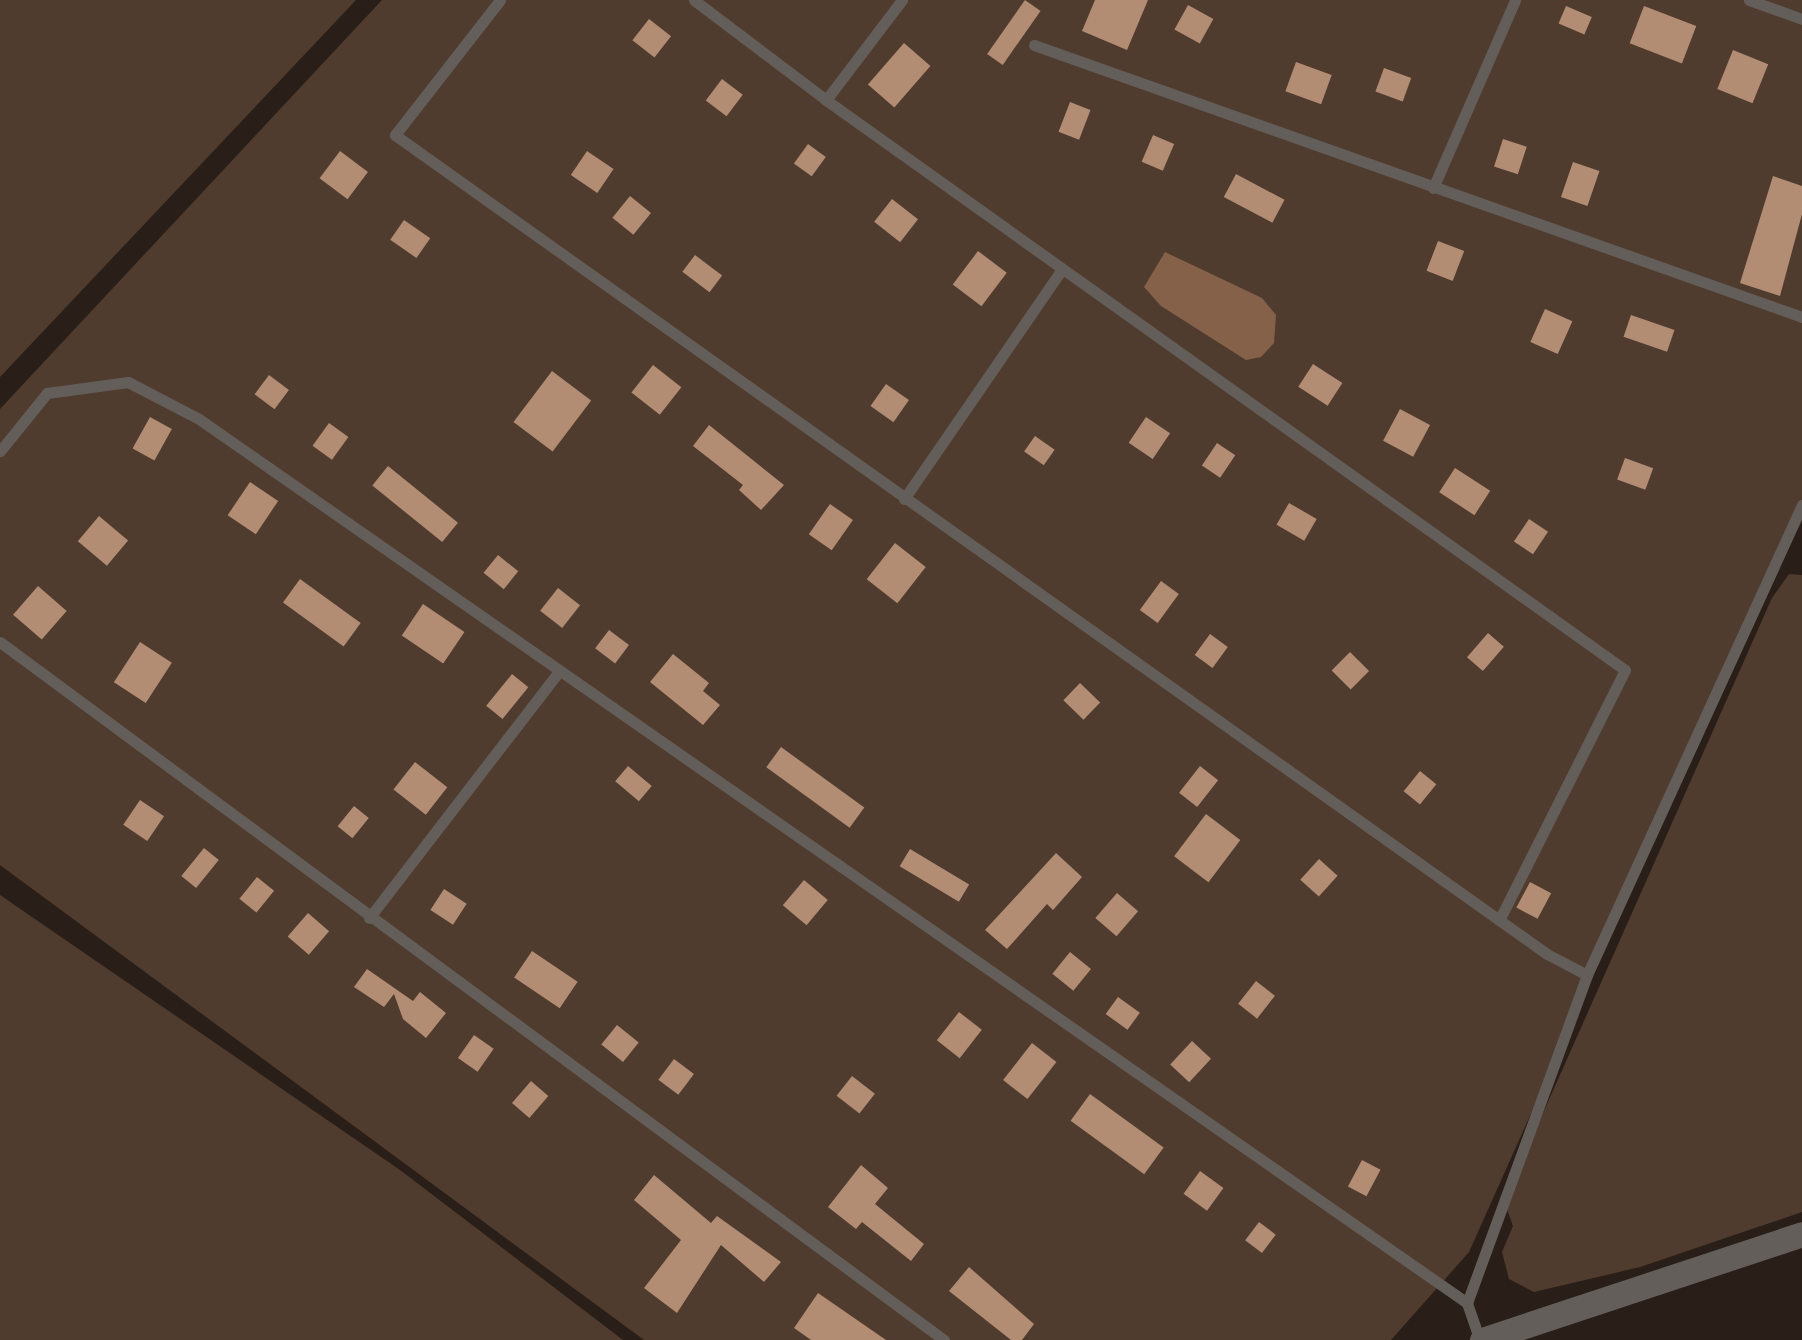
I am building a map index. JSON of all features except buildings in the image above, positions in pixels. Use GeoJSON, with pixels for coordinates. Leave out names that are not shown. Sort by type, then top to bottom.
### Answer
{"type":"FeatureCollection","features":[{"type":"Feature","properties":{"kind":"street"},"geometry":{"type":"LineString","coordinates":[[1481,1340],[1802,1234]]}},
{"type":"Feature","properties":{"kind":"lane"},"geometry":{"type":"LineString","coordinates":[[500,0],[395,135],[1499,920],[1587,976]]}},
{"type":"Feature","properties":{"kind":"lane"},"geometry":{"type":"LineString","coordinates":[[694,0],[1060,272],[1624,670],[1499,920]]}},
{"type":"Feature","properties":{"kind":"lane"},"geometry":{"type":"LineString","coordinates":[[826,100],[902,0]]}},
{"type":"Feature","properties":{"kind":"lane"},"geometry":{"type":"LineString","coordinates":[[1433,188],[1515,0]]}},
{"type":"Feature","properties":{"kind":"lane"},"geometry":{"type":"LineString","coordinates":[[1749,0],[1802,19]]}},
{"type":"Feature","properties":{"kind":"lane"},"geometry":{"type":"LineString","coordinates":[[1034,45],[1802,317]]}},
{"type":"Feature","properties":{"kind":"lane"},"geometry":{"type":"LineString","coordinates":[[904,499],[1060,272]]}},
{"type":"Feature","properties":{"kind":"lane"},"geometry":{"type":"LineString","coordinates":[[0,452],[47,393],[128,382],[199,420],[1467,1303],[1481,1340]]}},
{"type":"Feature","properties":{"kind":"lane"},"geometry":{"type":"LineString","coordinates":[[1467,1303],[1587,976],[1802,504]]}},
{"type":"Feature","properties":{"kind":"lane"},"geometry":{"type":"LineString","coordinates":[[0,642],[944,1340]]}},
{"type":"Feature","properties":{"kind":"lane"},"geometry":{"type":"LineString","coordinates":[[369,918],[559,671]]}},
{"type":"Feature","properties":{"kind":"shaded area"},"geometry":{"type":"Polygon","coordinates":[[[0,0],[356,0],[0,377],[0,0]]]}},
{"type":"Feature","properties":{"kind":"shaded area"},"geometry":{"type":"Polygon","coordinates":[[[382,0],[1802,0],[1802,507],[1469,1252],[1391,1340],[644,1340],[0,865],[0,409],[382,0]]]}},
{"type":"Feature","properties":{"kind":"shaded area"},"geometry":{"type":"Polygon","coordinates":[[[1165,252],[1262,298],[1276,315],[1274,343],[1261,357],[1246,360],[1161,306],[1144,287],[1165,252]]]}},
{"type":"Feature","properties":{"kind":"shaded area"},"geometry":{"type":"Polygon","coordinates":[[[1789,574],[1802,575],[1802,1212],[1640,1267],[1534,1292],[1509,1279],[1502,1252],[1513,1226],[1504,1201],[1772,598],[1789,574]]]}},
{"type":"Feature","properties":{"kind":"shaded area"},"geometry":{"type":"Polygon","coordinates":[[[0,895],[400,1170],[623,1340],[0,1340],[0,895]]]}}]}
